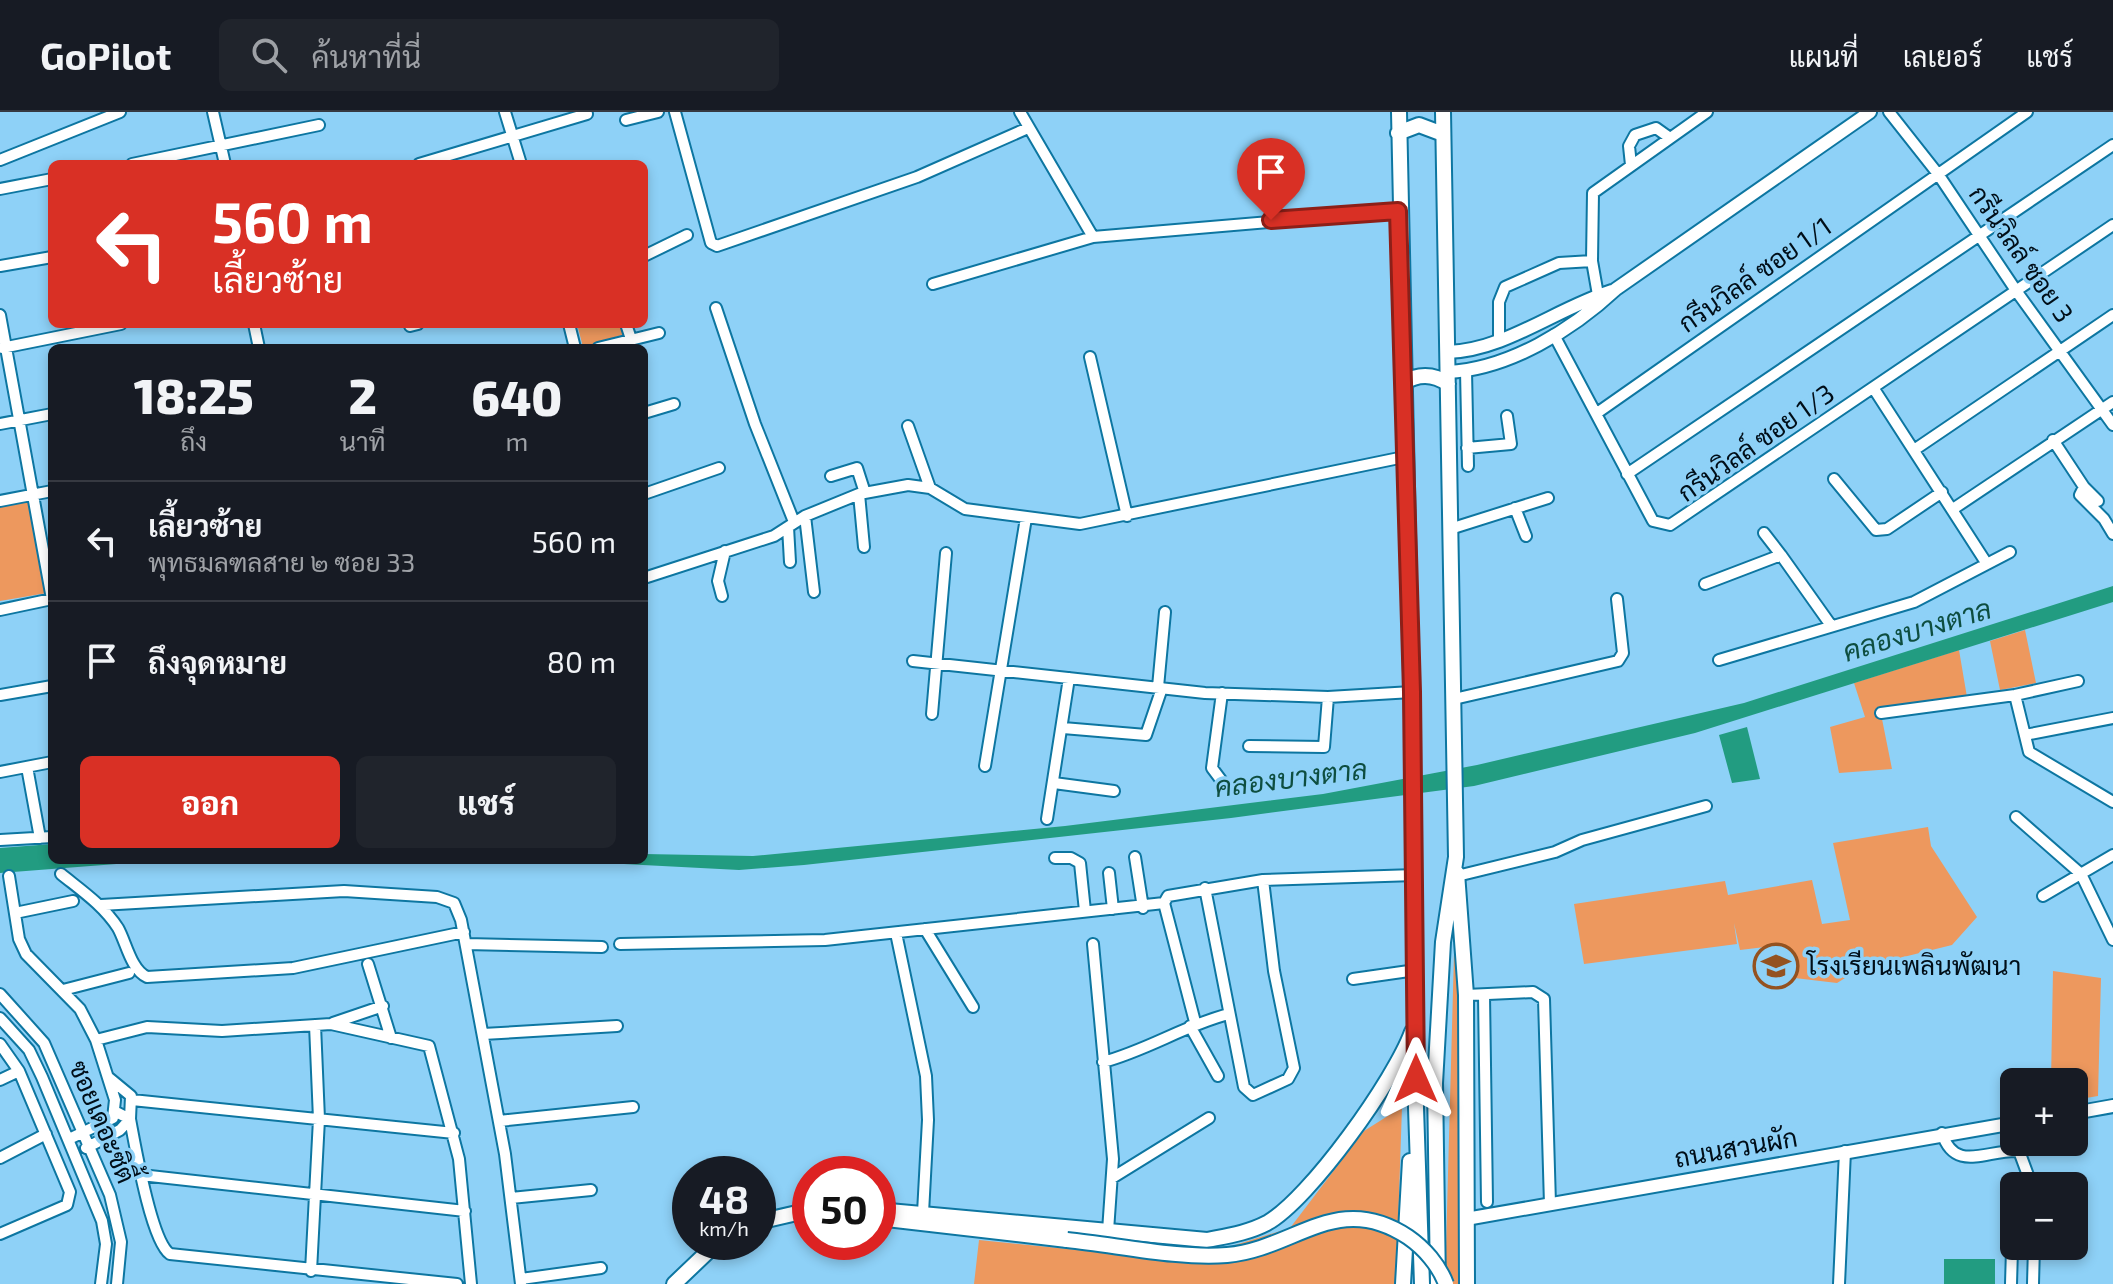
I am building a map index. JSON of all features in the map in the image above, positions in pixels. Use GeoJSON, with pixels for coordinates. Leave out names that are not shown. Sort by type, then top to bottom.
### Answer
{"type":"FeatureCollection","features":[{"type":"Feature","properties":{"kind":"main road"},"geometry":{"type":"LineString","coordinates":[[1399,112],[1398,211],[1414,807],[1416,1108],[1427,1283]]}},
{"type":"Feature","properties":{"kind":"main road"},"geometry":{"type":"LineString","coordinates":[[1443,112],[1456,857],[1466,995],[1467,1284]]}},
{"type":"Feature","properties":{"kind":"main road"},"geometry":{"type":"LineString","coordinates":[[1398,133],[1419,125],[1443,134]]}},
{"type":"Feature","properties":{"kind":"main road"},"geometry":{"type":"LineString","coordinates":[[1403,383],[1412,378],[1448,378]]}},
{"type":"Feature","properties":{"kind":"main road"},"geometry":{"type":"LineString","coordinates":[[1427,1283],[1443,942],[1456,857]]}},
{"type":"Feature","properties":{"kind":"main road"},"geometry":{"type":"LineString","coordinates":[[896,1211],[1207,1240],[1245,1232],[1283,1212],[1302,1194],[1394,1072],[1416,1021]]}},
{"type":"Feature","properties":{"kind":"main road"},"geometry":{"type":"LineString","coordinates":[[1403,1284],[1406,1196],[1416,1108]]}},
{"type":"Feature","properties":{"kind":"main road"},"geometry":{"type":"LineString","coordinates":[[896,1220],[1224,1255],[1272,1244],[1322,1222],[1356,1218],[1395,1229],[1413,1241],[1438,1266],[1446,1284]]}},
{"type":"Feature","properties":{"kind":"main road"},"geometry":{"type":"LineString","coordinates":[[674,1284],[699,1260]]}},
{"type":"Feature","properties":{"kind":"street"},"geometry":{"type":"LineString","coordinates":[[0,160],[120,112]]}},
{"type":"Feature","properties":{"kind":"street"},"geometry":{"type":"LineString","coordinates":[[213,112],[224,160]]}},
{"type":"Feature","properties":{"kind":"street"},"geometry":{"type":"LineString","coordinates":[[505,112],[520,160]]}},
{"type":"Feature","properties":{"kind":"street"},"geometry":{"type":"LineString","coordinates":[[626,120],[658,112]]}},
{"type":"Feature","properties":{"kind":"street"},"geometry":{"type":"LineString","coordinates":[[675,112],[711,243],[717,246],[917,177],[1028,128]]}},
{"type":"Feature","properties":{"kind":"street"},"geometry":{"type":"LineString","coordinates":[[1020,112],[1093,237]]}},
{"type":"Feature","properties":{"kind":"street"},"geometry":{"type":"LineString","coordinates":[[1598,295],[1592,261],[1593,193],[1707,112]]}},
{"type":"Feature","properties":{"kind":"street"},"geometry":{"type":"LineString","coordinates":[[1448,378],[1502,361],[1590,314],[1616,289],[1870,112]]}},
{"type":"Feature","properties":{"kind":"street","name":"กรีนวิลล์ ซอย 3"},"geometry":{"type":"LineString","coordinates":[[1889,112],[1938,174],[2017,292],[2113,425]]}},
{"type":"Feature","properties":{"kind":"street","name":"กรีนวิลล์ ซอย 1/1"},"geometry":{"type":"LineString","coordinates":[[1597,413],[2027,112]]}},
{"type":"Feature","properties":{"kind":"street"},"geometry":{"type":"LineString","coordinates":[[433,160],[587,114]]}},
{"type":"Feature","properties":{"kind":"street"},"geometry":{"type":"LineString","coordinates":[[153,160],[319,125]]}},
{"type":"Feature","properties":{"kind":"street"},"geometry":{"type":"LineString","coordinates":[[1631,165],[1629,146],[1635,135],[1656,128],[1670,138]]}},
{"type":"Feature","properties":{"kind":"street"},"geometry":{"type":"LineString","coordinates":[[1627,474],[2113,145]]}},
{"type":"Feature","properties":{"kind":"street"},"geometry":{"type":"LineString","coordinates":[[0,189],[48,180]]}},
{"type":"Feature","properties":{"kind":"street"},"geometry":{"type":"LineString","coordinates":[[933,284],[1093,237],[1398,211]]}},
{"type":"Feature","properties":{"kind":"street","name":"กรีนวิลล์ ซอย 1/3"},"geometry":{"type":"LineString","coordinates":[[1554,335],[1653,521],[1661,525],[1676,524],[2113,225]]}},
{"type":"Feature","properties":{"kind":"street"},"geometry":{"type":"LineString","coordinates":[[648,254],[687,235]]}},
{"type":"Feature","properties":{"kind":"street"},"geometry":{"type":"LineString","coordinates":[[0,266],[48,258]]}},
{"type":"Feature","properties":{"kind":"street"},"geometry":{"type":"LineString","coordinates":[[1499,341],[1499,302],[1505,287],[1559,263],[1592,261]]}},
{"type":"Feature","properties":{"kind":"street"},"geometry":{"type":"LineString","coordinates":[[1448,352],[1465,351],[1499,341],[1616,289]]}},
{"type":"Feature","properties":{"kind":"street"},"geometry":{"type":"LineString","coordinates":[[716,308],[791,524],[790,562]]}},
{"type":"Feature","properties":{"kind":"street"},"geometry":{"type":"LineString","coordinates":[[0,315],[3,348],[20,420],[48,576]]}},
{"type":"Feature","properties":{"kind":"street"},"geometry":{"type":"LineString","coordinates":[[1914,450],[2113,315]]}},
{"type":"Feature","properties":{"kind":"street"},"geometry":{"type":"LineString","coordinates":[[1545,318],[1554,335]]}},
{"type":"Feature","properties":{"kind":"street"},"geometry":{"type":"LineString","coordinates":[[3,348],[101,328]]}},
{"type":"Feature","properties":{"kind":"street"},"geometry":{"type":"LineString","coordinates":[[627,328],[631,339]]}},
{"type":"Feature","properties":{"kind":"street"},"geometry":{"type":"LineString","coordinates":[[613,344],[659,333]]}},
{"type":"Feature","properties":{"kind":"street"},"geometry":{"type":"LineString","coordinates":[[1090,357],[1127,516]]}},
{"type":"Feature","properties":{"kind":"street"},"geometry":{"type":"LineString","coordinates":[[1466,371],[1468,466]]}},
{"type":"Feature","properties":{"kind":"street"},"geometry":{"type":"LineString","coordinates":[[1874,389],[1987,564]]}},
{"type":"Feature","properties":{"kind":"street"},"geometry":{"type":"LineString","coordinates":[[1953,509],[2113,402]]}},
{"type":"Feature","properties":{"kind":"street"},"geometry":{"type":"LineString","coordinates":[[648,412],[674,404]]}},
{"type":"Feature","properties":{"kind":"street"},"geometry":{"type":"LineString","coordinates":[[0,424],[48,415]]}},
{"type":"Feature","properties":{"kind":"street"},"geometry":{"type":"LineString","coordinates":[[1467,448],[1511,444],[1507,416]]}},
{"type":"Feature","properties":{"kind":"street"},"geometry":{"type":"LineString","coordinates":[[908,426],[930,488]]}},
{"type":"Feature","properties":{"kind":"street"},"geometry":{"type":"LineString","coordinates":[[2053,440],[2084,487],[2098,501]]}},
{"type":"Feature","properties":{"kind":"street"},"geometry":{"type":"LineString","coordinates":[[648,577],[774,536],[805,516],[862,494],[908,485],[930,488],[965,509],[1080,524],[1404,457]]}},
{"type":"Feature","properties":{"kind":"street"},"geometry":{"type":"LineString","coordinates":[[648,493],[719,468]]}},
{"type":"Feature","properties":{"kind":"street"},"geometry":{"type":"LineString","coordinates":[[831,476],[857,468],[862,494],[864,547]]}},
{"type":"Feature","properties":{"kind":"street"},"geometry":{"type":"LineString","coordinates":[[1834,479],[1876,530],[1887,529],[1942,492]]}},
{"type":"Feature","properties":{"kind":"street"},"geometry":{"type":"LineString","coordinates":[[2084,487],[2080,495],[2104,519],[2113,534]]}},
{"type":"Feature","properties":{"kind":"street"},"geometry":{"type":"LineString","coordinates":[[0,501],[48,492]]}},
{"type":"Feature","properties":{"kind":"street"},"geometry":{"type":"LineString","coordinates":[[1450,529],[1548,498]]}},
{"type":"Feature","properties":{"kind":"street"},"geometry":{"type":"LineString","coordinates":[[1515,508],[1526,536]]}},
{"type":"Feature","properties":{"kind":"street"},"geometry":{"type":"LineString","coordinates":[[805,516],[814,592]]}},
{"type":"Feature","properties":{"kind":"street"},"geometry":{"type":"LineString","coordinates":[[985,766],[1026,518]]}},
{"type":"Feature","properties":{"kind":"street"},"geometry":{"type":"LineString","coordinates":[[1764,533],[1830,624]]}},
{"type":"Feature","properties":{"kind":"street"},"geometry":{"type":"LineString","coordinates":[[722,596],[718,581],[725,551]]}},
{"type":"Feature","properties":{"kind":"street"},"geometry":{"type":"LineString","coordinates":[[1719,660],[1830,624],[1914,602],[2010,552]]}},
{"type":"Feature","properties":{"kind":"street"},"geometry":{"type":"LineString","coordinates":[[932,714],[946,553]]}},
{"type":"Feature","properties":{"kind":"street"},"geometry":{"type":"LineString","coordinates":[[1705,584],[1781,555]]}},
{"type":"Feature","properties":{"kind":"street"},"geometry":{"type":"LineString","coordinates":[[1454,699],[1618,661],[1623,653],[1617,599]]}},
{"type":"Feature","properties":{"kind":"street"},"geometry":{"type":"LineString","coordinates":[[0,610],[48,600]]}},
{"type":"Feature","properties":{"kind":"street"},"geometry":{"type":"LineString","coordinates":[[1063,728],[1146,735],[1160,688],[1165,612]]}},
{"type":"Feature","properties":{"kind":"street"},"geometry":{"type":"LineString","coordinates":[[913,661],[1222,693],[1328,697],[1412,692]]}},
{"type":"Feature","properties":{"kind":"street"},"geometry":{"type":"LineString","coordinates":[[1047,819],[1069,678]]}},
{"type":"Feature","properties":{"kind":"street"},"geometry":{"type":"LineString","coordinates":[[1881,713],[2015,695],[2078,681]]}},
{"type":"Feature","properties":{"kind":"street"},"geometry":{"type":"LineString","coordinates":[[0,695],[48,687]]}},
{"type":"Feature","properties":{"kind":"street"},"geometry":{"type":"LineString","coordinates":[[1221,780],[1212,768],[1222,693]]}},
{"type":"Feature","properties":{"kind":"street"},"geometry":{"type":"LineString","coordinates":[[2015,695],[2029,752],[2113,802]]}},
{"type":"Feature","properties":{"kind":"street"},"geometry":{"type":"LineString","coordinates":[[1249,746],[1324,747],[1328,697]]}},
{"type":"Feature","properties":{"kind":"street"},"geometry":{"type":"LineString","coordinates":[[2025,735],[2113,718]]}},
{"type":"Feature","properties":{"kind":"street"},"geometry":{"type":"LineString","coordinates":[[0,772],[48,763]]}},
{"type":"Feature","properties":{"kind":"street"},"geometry":{"type":"LineString","coordinates":[[0,840],[46,837],[27,767]]}},
{"type":"Feature","properties":{"kind":"street"},"geometry":{"type":"LineString","coordinates":[[1054,783],[1114,791]]}},
{"type":"Feature","properties":{"kind":"street"},"geometry":{"type":"LineString","coordinates":[[1457,876],[1555,852],[1582,840],[1706,806]]}},
{"type":"Feature","properties":{"kind":"street"},"geometry":{"type":"LineString","coordinates":[[2016,817],[2081,874],[2113,940]]}},
{"type":"Feature","properties":{"kind":"street"},"geometry":{"type":"LineString","coordinates":[[2043,896],[2113,855]]}},
{"type":"Feature","properties":{"kind":"street"},"geometry":{"type":"LineString","coordinates":[[1135,857],[1143,908]]}},
{"type":"Feature","properties":{"kind":"street"},"geometry":{"type":"LineString","coordinates":[[1055,858],[1071,858],[1080,863],[1085,911]]}},
{"type":"Feature","properties":{"kind":"street"},"geometry":{"type":"LineString","coordinates":[[1109,873],[1113,909]]}},
{"type":"Feature","properties":{"kind":"street"},"geometry":{"type":"LineString","coordinates":[[61,874],[101,905],[118,929],[139,971],[147,977],[293,968],[464,932]]}},
{"type":"Feature","properties":{"kind":"street"},"geometry":{"type":"LineString","coordinates":[[1218,1076],[1192,1024],[1164,903],[1168,896],[1263,880],[1415,875]]}},
{"type":"Feature","properties":{"kind":"street"},"geometry":{"type":"LineString","coordinates":[[9,876],[19,939],[26,954],[80,1009],[96,1040],[116,1112]]}},
{"type":"Feature","properties":{"kind":"street"},"geometry":{"type":"LineString","coordinates":[[1205,888],[1247,1092],[1253,1095],[1293,1074],[1263,880]]}},
{"type":"Feature","properties":{"kind":"street"},"geometry":{"type":"LineString","coordinates":[[101,905],[344,891],[437,897],[454,903],[464,932],[499,1121],[521,1282],[601,1268]]}},
{"type":"Feature","properties":{"kind":"street"},"geometry":{"type":"LineString","coordinates":[[15,913],[73,901]]}},
{"type":"Feature","properties":{"kind":"street"},"geometry":{"type":"LineString","coordinates":[[620,944],[788,942],[1085,911],[1143,908],[1164,903]]}},
{"type":"Feature","properties":{"kind":"street"},"geometry":{"type":"LineString","coordinates":[[925,929],[973,1007]]}},
{"type":"Feature","properties":{"kind":"street"},"geometry":{"type":"LineString","coordinates":[[896,933],[926,1076],[928,1120],[923,1213]]}},
{"type":"Feature","properties":{"kind":"street"},"geometry":{"type":"LineString","coordinates":[[466,944],[602,947]]}},
{"type":"Feature","properties":{"kind":"street"},"geometry":{"type":"LineString","coordinates":[[1093,944],[1112,1178],[1108,1231]]}},
{"type":"Feature","properties":{"kind":"street"},"geometry":{"type":"LineString","coordinates":[[368,964],[391,1038]]}},
{"type":"Feature","properties":{"kind":"street"},"geometry":{"type":"LineString","coordinates":[[1353,979],[1416,970]]}},
{"type":"Feature","properties":{"kind":"street"},"geometry":{"type":"LineString","coordinates":[[63,990],[129,973]]}},
{"type":"Feature","properties":{"kind":"street"},"geometry":{"type":"LineString","coordinates":[[1466,995],[1533,992],[1544,999],[1550,1204]]}},
{"type":"Feature","properties":{"kind":"street","name":"ซอยเดอะซิตี้"},"geometry":{"type":"LineString","coordinates":[[0,994],[44,1043],[91,1146],[118,1217],[121,1242],[117,1284]]}},
{"type":"Feature","properties":{"kind":"street"},"geometry":{"type":"LineString","coordinates":[[1484,995],[1487,1202]]}},
{"type":"Feature","properties":{"kind":"street"},"geometry":{"type":"LineString","coordinates":[[96,1040],[147,1027],[222,1031],[331,1024],[383,1006]]}},
{"type":"Feature","properties":{"kind":"street"},"geometry":{"type":"LineString","coordinates":[[1103,1062],[1133,1054],[1192,1024],[1229,1014]]}},
{"type":"Feature","properties":{"kind":"street","name":"ซอยเดอะซิตี้"},"geometry":{"type":"LineString","coordinates":[[0,1018],[29,1050],[76,1153],[105,1235],[101,1284]]}},
{"type":"Feature","properties":{"kind":"street"},"geometry":{"type":"LineString","coordinates":[[331,1024],[426,1043],[433,1051],[454,1133],[471,1284]]}},
{"type":"Feature","properties":{"kind":"street"},"geometry":{"type":"LineString","coordinates":[[311,1271],[319,1119],[315,1025]]}},
{"type":"Feature","properties":{"kind":"street"},"geometry":{"type":"LineString","coordinates":[[483,1034],[617,1026]]}},
{"type":"Feature","properties":{"kind":"street"},"geometry":{"type":"LineString","coordinates":[[0,1044],[19,1071],[70,1199],[67,1205],[0,1234]]}},
{"type":"Feature","properties":{"kind":"street"},"geometry":{"type":"LineString","coordinates":[[0,1080],[19,1071]]}},
{"type":"Feature","properties":{"kind":"street"},"geometry":{"type":"LineString","coordinates":[[108,1077],[121,1085],[132,1100],[130,1119],[141,1175],[160,1241],[170,1254],[457,1284]]}},
{"type":"Feature","properties":{"kind":"street"},"geometry":{"type":"LineString","coordinates":[[132,1100],[454,1133]]}},
{"type":"Feature","properties":{"kind":"street"},"geometry":{"type":"LineString","coordinates":[[2088,1110],[2113,1106]]}},
{"type":"Feature","properties":{"kind":"street"},"geometry":{"type":"LineString","coordinates":[[499,1121],[633,1107]]}},
{"type":"Feature","properties":{"kind":"street"},"geometry":{"type":"LineString","coordinates":[[69,1139],[116,1112]]}},
{"type":"Feature","properties":{"kind":"street"},"geometry":{"type":"LineString","coordinates":[[116,1112],[130,1119]]}},
{"type":"Feature","properties":{"kind":"street"},"geometry":{"type":"LineString","coordinates":[[1112,1178],[1209,1118]]}},
{"type":"Feature","properties":{"kind":"street"},"geometry":{"type":"LineString","coordinates":[[76,1153],[120,1130],[130,1119]]}},
{"type":"Feature","properties":{"kind":"street","name":"ถนนสวนผัก"},"geometry":{"type":"LineString","coordinates":[[1466,1219],[2000,1125]]}},
{"type":"Feature","properties":{"kind":"street"},"geometry":{"type":"LineString","coordinates":[[1942,1133],[1946,1147],[1963,1158],[2019,1151],[2027,1172]]}},
{"type":"Feature","properties":{"kind":"street"},"geometry":{"type":"LineString","coordinates":[[0,1158],[46,1134]]}},
{"type":"Feature","properties":{"kind":"street"},"geometry":{"type":"LineString","coordinates":[[1839,1284],[1845,1151]]}},
{"type":"Feature","properties":{"kind":"street"},"geometry":{"type":"LineString","coordinates":[[141,1175],[315,1197],[465,1211]]}},
{"type":"Feature","properties":{"kind":"street"},"geometry":{"type":"LineString","coordinates":[[511,1198],[591,1190]]}},
{"type":"Feature","properties":{"kind":"street"},"geometry":{"type":"LineString","coordinates":[[2011,1284],[2012,1260]]}},
{"type":"Feature","properties":{"kind":"street"},"geometry":{"type":"LineString","coordinates":[[2033,1284],[2034,1260]]}},
{"type":"Feature","properties":{"kind":"shaded area"},"geometry":{"type":"Polygon","coordinates":[[[578,328],[623,328],[625,334],[582,344],[578,328]]]}},
{"type":"Feature","properties":{"kind":"shaded area"},"geometry":{"type":"Polygon","coordinates":[[[28,502],[47,593],[0,601],[0,507],[28,502]]]}},
{"type":"Feature","properties":{"kind":"shaded area"},"geometry":{"type":"Polygon","coordinates":[[[2113,586],[2113,602],[1695,733],[1474,786],[1231,818],[804,865],[739,870],[624,864],[648,864],[648,854],[753,856],[1065,826],[1323,794],[1477,765],[1744,703],[2113,586]]]}},
{"type":"Feature","properties":{"kind":"shaded area"},"geometry":{"type":"Polygon","coordinates":[[[2025,630],[2036,683],[2000,690],[1990,641],[2025,630]]]}},
{"type":"Feature","properties":{"kind":"shaded area"},"geometry":{"type":"Polygon","coordinates":[[[1959,650],[1968,703],[1882,719],[1892,769],[1839,773],[1830,727],[1865,717],[1854,683],[1959,650]]]}},
{"type":"Feature","properties":{"kind":"shaded area"},"geometry":{"type":"Polygon","coordinates":[[[1747,727],[1760,779],[1732,783],[1719,735],[1747,727]]]}},
{"type":"Feature","properties":{"kind":"shaded area"},"geometry":{"type":"Polygon","coordinates":[[[1928,827],[1931,846],[1977,917],[1952,945],[1863,967],[1837,983],[1770,975],[1765,947],[1740,950],[1734,923],[1737,944],[1584,964],[1574,904],[1725,881],[1728,895],[1812,880],[1822,924],[1850,920],[1833,843],[1928,827]]]}},
{"type":"Feature","properties":{"kind":"shaded area"},"geometry":{"type":"Polygon","coordinates":[[[48,844],[48,864],[116,864],[0,873],[0,848],[48,844]]]}},
{"type":"Feature","properties":{"kind":"shaded area"},"geometry":{"type":"Polygon","coordinates":[[[1454,954],[1459,954],[1461,1284],[1445,1284],[1454,954]]]}},
{"type":"Feature","properties":{"kind":"shaded area"},"geometry":{"type":"Polygon","coordinates":[[[2053,971],[2101,978],[2098,1096],[2088,1098],[2088,1068],[2051,1068],[2053,971]]]}},
{"type":"Feature","properties":{"kind":"shaded area"},"geometry":{"type":"Polygon","coordinates":[[[1402,1107],[1396,1284],[974,1284],[979,1240],[1207,1263],[1222,1249],[1290,1228],[1364,1131],[1402,1107]]]}},
{"type":"Feature","properties":{"kind":"shaded area"},"geometry":{"type":"Polygon","coordinates":[[[1944,1259],[1995,1259],[1995,1284],[1944,1284],[1944,1259]]]}},
{"type":"Feature","properties":{"kind":"place","name":"โรงเรียนเพลินพัฒนา"},"geometry":{"type":"Point","coordinates":[1776,966]}},
{"type":"Feature","properties":{"kind":"route"},"geometry":{"type":"LineString","coordinates":[[1271,220],[1398,211],[1412,692],[1416,1079]]}},
{"type":"Feature","properties":{"kind":"water label","name":"คลองบางตาล"},"geometry":{"type":"Point","coordinates":[1917,630]}},
{"type":"Feature","properties":{"kind":"water label","name":"คลองบางตาล"},"geometry":{"type":"Point","coordinates":[1291,778]}}]}
